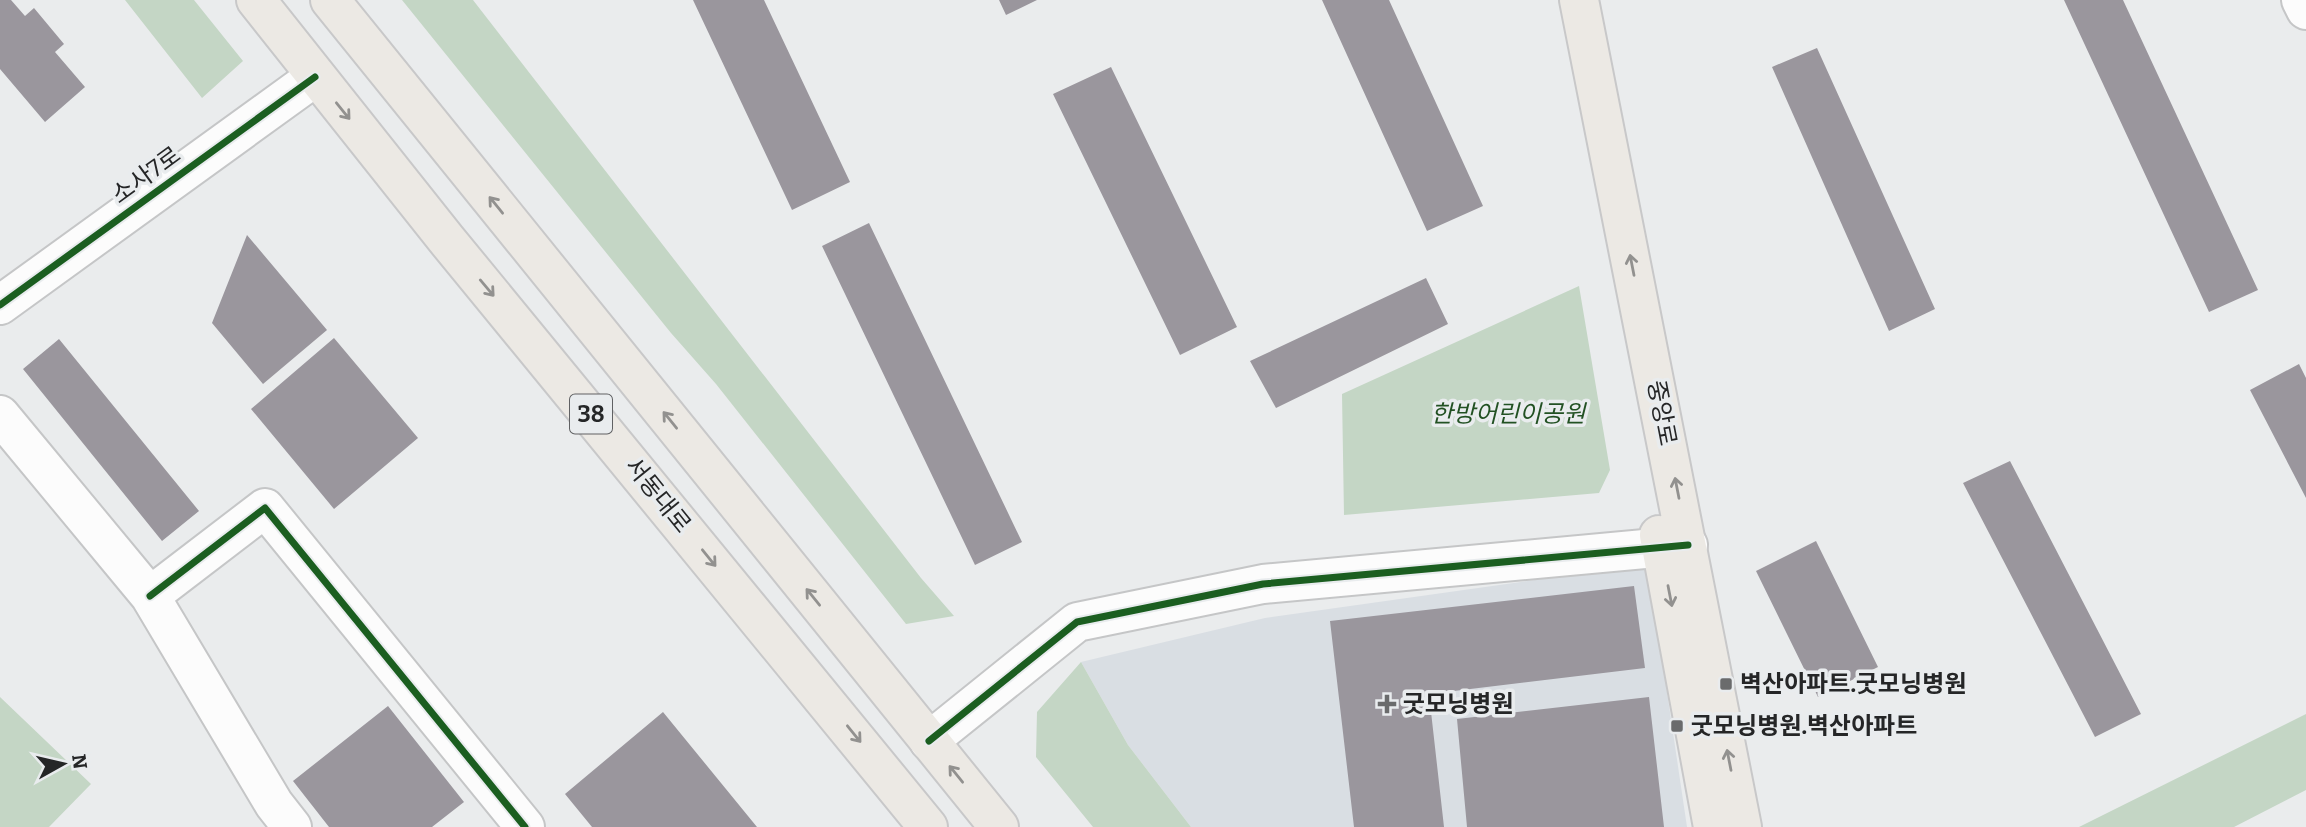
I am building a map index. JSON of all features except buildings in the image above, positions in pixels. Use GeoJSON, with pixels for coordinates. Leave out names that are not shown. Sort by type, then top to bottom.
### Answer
{"type":"FeatureCollection","features":[{"type":"Feature","properties":{"kind":"main road","name":"서동대로"},"geometry":{"type":"LineString","coordinates":[[256,0],[315,77],[928,827]]}},
{"type":"Feature","properties":{"kind":"main road","name":"38"},"geometry":{"type":"LineString","coordinates":[[330,0],[999,827]]}},
{"type":"Feature","properties":{"kind":"main road","name":"중앙로"},"geometry":{"type":"LineString","coordinates":[[1555,0],[1675,547],[1742,827]]}},
{"type":"Feature","properties":{"kind":"main road","name":"중앙로"},"geometry":{"type":"LineString","coordinates":[[1579,0],[1675,547],[1713,827]]}},
{"type":"Feature","properties":{"kind":"street"},"geometry":{"type":"LineString","coordinates":[[2301,0],[2306,10]]}},
{"type":"Feature","properties":{"kind":"street","name":"소사7로"},"geometry":{"type":"LineString","coordinates":[[0,305],[315,77]]}},
{"type":"Feature","properties":{"kind":"street"},"geometry":{"type":"LineString","coordinates":[[0,415],[150,596],[274,804],[292,827]]}},
{"type":"Feature","properties":{"kind":"street"},"geometry":{"type":"LineString","coordinates":[[150,596],[265,508],[525,827]]}},
{"type":"Feature","properties":{"kind":"street"},"geometry":{"type":"LineString","coordinates":[[929,741],[1077,622],[1264,584],[1675,547]]}},
{"type":"Feature","properties":{"kind":"shaded area","name":"굿모닝병원"},"geometry":{"type":"Polygon","coordinates":[[[1648,564],[1687,827],[1191,827],[1128,745],[1081,662],[1265,618],[1648,564]]]}},
{"type":"Feature","properties":{"kind":"green space"},"geometry":{"type":"Polygon","coordinates":[[[125,0],[194,0],[243,61],[202,98],[125,0]]]}},
{"type":"Feature","properties":{"kind":"green space"},"geometry":{"type":"Polygon","coordinates":[[[402,0],[473,0],[921,578],[954,616],[906,624],[716,384],[671,333],[402,0]]]}},
{"type":"Feature","properties":{"kind":"green space","name":"한방어린이공원"},"geometry":{"type":"Polygon","coordinates":[[[1579,286],[1610,470],[1599,493],[1344,515],[1342,394],[1579,286]]]}},
{"type":"Feature","properties":{"kind":"green space"},"geometry":{"type":"Polygon","coordinates":[[[1081,662],[1128,745],[1191,827],[1093,827],[1036,757],[1037,712],[1081,662]]]}},
{"type":"Feature","properties":{"kind":"green space"},"geometry":{"type":"Polygon","coordinates":[[[0,697],[91,784],[49,827],[0,827],[0,697]]]}},
{"type":"Feature","properties":{"kind":"green space"},"geometry":{"type":"Polygon","coordinates":[[[2306,714],[2306,790],[2234,827],[2079,827],[2306,714]]]}},
{"type":"Feature","properties":{"kind":"cycle path"},"geometry":{"type":"LineString","coordinates":[[0,305],[315,77]]}},
{"type":"Feature","properties":{"kind":"cycle path"},"geometry":{"type":"LineString","coordinates":[[150,596],[265,508],[525,827]]}},
{"type":"Feature","properties":{"kind":"cycle path"},"geometry":{"type":"LineString","coordinates":[[929,741],[1077,622],[1263,584],[1688,545]]}},
{"type":"Feature","properties":{"kind":"place","name":"벽산아파트.굿모닝병원"},"geometry":{"type":"Point","coordinates":[1726,684]}},
{"type":"Feature","properties":{"kind":"place","name":"굿모닝병원"},"geometry":{"type":"Point","coordinates":[1387,704]}},
{"type":"Feature","properties":{"kind":"place","name":"굿모닝병원.벽산아파트"},"geometry":{"type":"Point","coordinates":[1677,726]}}]}
